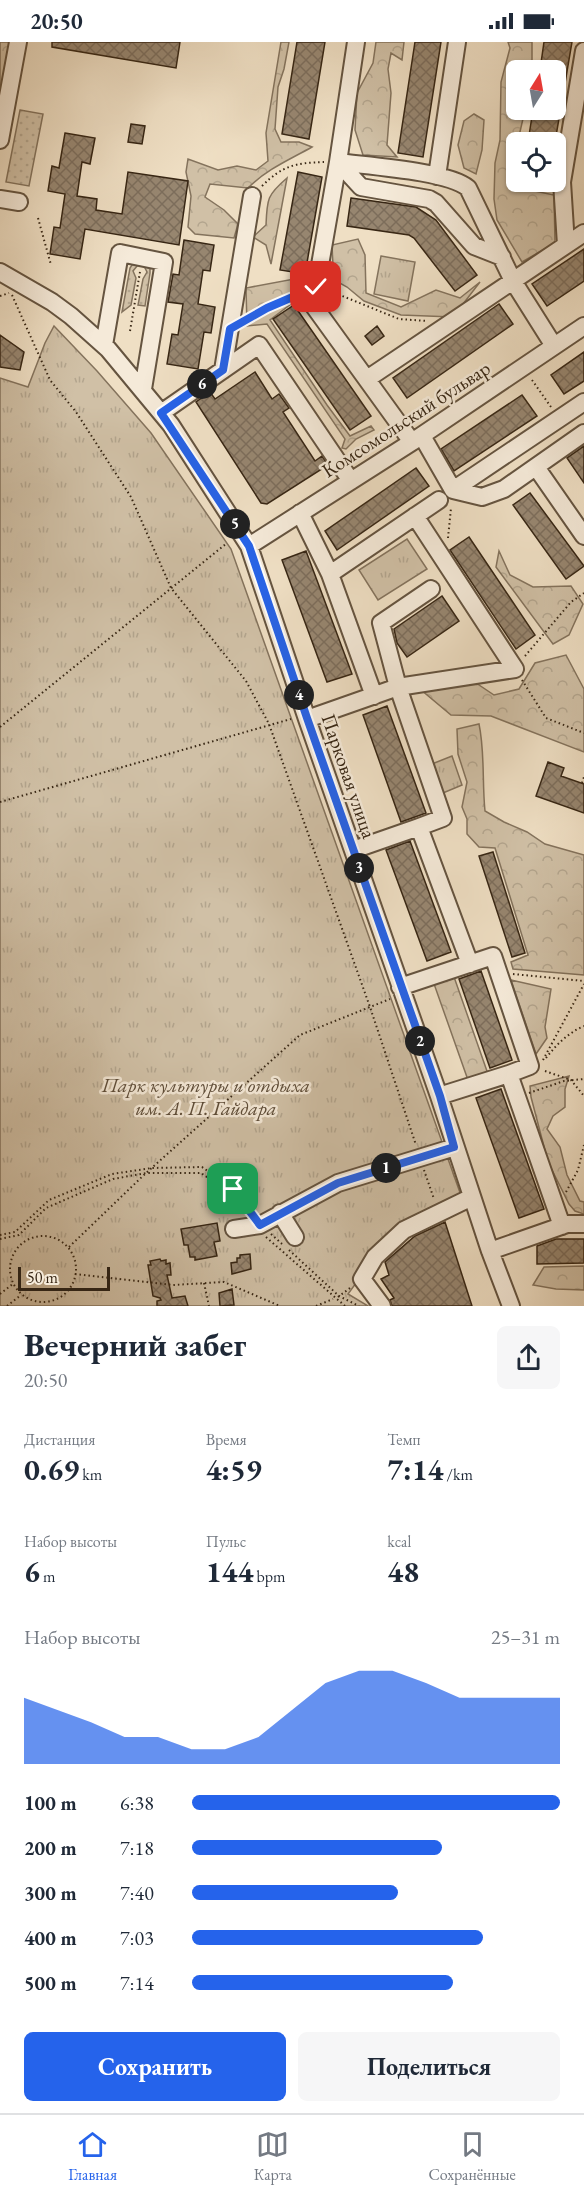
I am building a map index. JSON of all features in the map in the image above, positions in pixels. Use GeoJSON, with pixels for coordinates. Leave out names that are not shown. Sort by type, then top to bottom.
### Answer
{"type":"FeatureCollection","features":[{"type":"Feature","properties":{"kind":"street"},"geometry":{"type":"LineString","coordinates":[[0,140],[18,42]]}},
{"type":"Feature","properties":{"kind":"street"},"geometry":{"type":"LineString","coordinates":[[356,42],[313,304],[367,379],[417,439],[446,495]]}},
{"type":"Feature","properties":{"kind":"street"},"geometry":{"type":"LineString","coordinates":[[436,176],[457,42]]}},
{"type":"Feature","properties":{"kind":"street"},"geometry":{"type":"LineString","coordinates":[[566,245],[562,182],[581,83],[584,51]]}},
{"type":"Feature","properties":{"kind":"street"},"geometry":{"type":"LineString","coordinates":[[338,162],[436,176],[460,182],[468,188],[513,281],[554,346]]}},
{"type":"Feature","properties":{"kind":"street"},"geometry":{"type":"LineString","coordinates":[[338,162],[361,187],[429,198],[474,246],[502,257]]}},
{"type":"Feature","properties":{"kind":"street"},"geometry":{"type":"LineString","coordinates":[[223,370],[252,196]]}},
{"type":"Feature","properties":{"kind":"street"},"geometry":{"type":"LineString","coordinates":[[0,199],[19,202]]}},
{"type":"Feature","properties":{"kind":"street"},"geometry":{"type":"LineString","coordinates":[[367,379],[584,233]]}},
{"type":"Feature","properties":{"kind":"street"},"geometry":{"type":"LineString","coordinates":[[104,345],[120,253],[164,262],[142,389]]}},
{"type":"Feature","properties":{"kind":"street","name":"Парковая улица"},"geometry":{"type":"LineString","coordinates":[[0,272],[52,302],[104,345],[161,413],[249,546],[299,719],[353,850],[395,993],[440,1096],[454,1147],[511,1306]]}},
{"type":"Feature","properties":{"kind":"street","name":"Комсомольский бульвар"},"geometry":{"type":"LineString","coordinates":[[249,546],[417,439],[584,326]]}},
{"type":"Feature","properties":{"kind":"street"},"geometry":{"type":"LineString","coordinates":[[161,413],[259,345],[351,481]]}},
{"type":"Feature","properties":{"kind":"street"},"geometry":{"type":"LineString","coordinates":[[330,574],[584,402]]}},
{"type":"Feature","properties":{"kind":"street"},"geometry":{"type":"LineString","coordinates":[[446,495],[482,497],[504,489],[584,433]]}},
{"type":"Feature","properties":{"kind":"street"},"geometry":{"type":"LineString","coordinates":[[536,467],[584,536]]}},
{"type":"Feature","properties":{"kind":"street"},"geometry":{"type":"LineString","coordinates":[[300,513],[330,574],[374,696]]}},
{"type":"Feature","properties":{"kind":"street"},"geometry":{"type":"LineString","coordinates":[[299,719],[398,687],[515,669],[415,516]]}},
{"type":"Feature","properties":{"kind":"street"},"geometry":{"type":"LineString","coordinates":[[353,850],[443,818],[398,687],[381,623],[432,589]]}},
{"type":"Feature","properties":{"kind":"street"},"geometry":{"type":"LineString","coordinates":[[419,827],[470,964]]}},
{"type":"Feature","properties":{"kind":"street"},"geometry":{"type":"LineString","coordinates":[[395,993],[493,956],[531,1066],[440,1096]]}},
{"type":"Feature","properties":{"kind":"street"},"geometry":{"type":"LineString","coordinates":[[509,1074],[559,1218],[567,1224],[584,1224]]}},
{"type":"Feature","properties":{"kind":"street"},"geometry":{"type":"LineString","coordinates":[[234,1229],[257,1225],[338,1183],[454,1147]]}},
{"type":"Feature","properties":{"kind":"street"},"geometry":{"type":"LineString","coordinates":[[382,1306],[362,1279],[375,1257],[404,1230],[472,1197]]}},
{"type":"Feature","properties":{"kind":"street"},"geometry":{"type":"LineString","coordinates":[[280,1213],[295,1237]]}},
{"type":"Feature","properties":{"kind":"street"},"geometry":{"type":"LineString","coordinates":[[490,1251],[559,1218]]}},
{"type":"Feature","properties":{"kind":"path"},"geometry":{"type":"LineString","coordinates":[[252,196],[274,174],[297,163],[338,162]]}},
{"type":"Feature","properties":{"kind":"path"},"geometry":{"type":"LineString","coordinates":[[38,218],[51,265]]}},
{"type":"Feature","properties":{"kind":"path"},"geometry":{"type":"LineString","coordinates":[[130,331],[142,258]]}},
{"type":"Feature","properties":{"kind":"path"},"geometry":{"type":"LineString","coordinates":[[230,329],[267,308],[316,287],[346,296],[399,319],[450,323]]}},
{"type":"Feature","properties":{"kind":"path"},"geometry":{"type":"LineString","coordinates":[[0,296],[10,292],[50,380],[71,406],[131,497],[171,588],[246,681],[269,724],[370,1007],[438,1212]]}},
{"type":"Feature","properties":{"kind":"path"},"geometry":{"type":"LineString","coordinates":[[532,380],[559,419]]}},
{"type":"Feature","properties":{"kind":"path"},"geometry":{"type":"LineString","coordinates":[[66,410],[71,406]]}},
{"type":"Feature","properties":{"kind":"path"},"geometry":{"type":"LineString","coordinates":[[0,727],[227,543]]}},
{"type":"Feature","properties":{"kind":"path"},"geometry":{"type":"LineString","coordinates":[[584,593],[571,602],[515,669],[546,718],[584,733]]}},
{"type":"Feature","properties":{"kind":"path"},"geometry":{"type":"LineString","coordinates":[[0,802],[269,724],[299,719]]}},
{"type":"Feature","properties":{"kind":"path"},"geometry":{"type":"LineString","coordinates":[[582,783],[584,777]]}},
{"type":"Feature","properties":{"kind":"path"},"geometry":{"type":"LineString","coordinates":[[498,972],[584,983],[542,1062],[559,1042],[584,1026]]}},
{"type":"Feature","properties":{"kind":"path"},"geometry":{"type":"LineString","coordinates":[[69,1247],[146,1173],[300,1035],[370,1007],[395,993]]}},
{"type":"Feature","properties":{"kind":"path"},"geometry":{"type":"LineString","coordinates":[[531,1066],[571,1080],[584,1096]]}},
{"type":"Feature","properties":{"kind":"path"},"geometry":{"type":"LineString","coordinates":[[517,1097],[571,1080],[584,1079]]}},
{"type":"Feature","properties":{"kind":"path"},"geometry":{"type":"LineString","coordinates":[[559,1218],[578,1170],[584,1145]]}},
{"type":"Feature","properties":{"kind":"path"},"geometry":{"type":"LineString","coordinates":[[0,1237],[15,1232],[49,1200],[112,1174],[152,1168],[202,1167],[233,1189],[257,1225],[339,1296],[359,1306]]}},
{"type":"Feature","properties":{"kind":"path"},"geometry":{"type":"LineString","coordinates":[[0,1237],[19,1235],[46,1208],[113,1179],[146,1173],[201,1173],[229,1192],[257,1225],[345,1306]]}},
{"type":"Feature","properties":{"kind":"path"},"geometry":{"type":"LineString","coordinates":[[19,1235],[24,1242]]}},
{"type":"Feature","properties":{"kind":"path"},"geometry":{"type":"LineString","coordinates":[[38,1236],[49,1236],[69,1247],[74,1256],[75,1274],[70,1287],[63,1295],[43,1302],[32,1300],[22,1294],[14,1283],[10,1266],[13,1255],[24,1242],[38,1236]]}},
{"type":"Feature","properties":{"kind":"path"},"geometry":{"type":"LineString","coordinates":[[75,1274],[174,1285],[224,1282],[280,1306]]}},
{"type":"Feature","properties":{"kind":"path"},"geometry":{"type":"LineString","coordinates":[[316,1306],[339,1296],[362,1279]]}},
{"type":"Feature","properties":{"kind":"path"},"geometry":{"type":"LineString","coordinates":[[0,1294],[14,1283]]}},
{"type":"Feature","properties":{"kind":"path"},"geometry":{"type":"LineString","coordinates":[[204,1284],[209,1306]]}},
{"type":"Feature","properties":{"kind":"path"},"geometry":{"type":"LineString","coordinates":[[7,1306],[22,1294]]}},
{"type":"Feature","properties":{"kind":"green space"},"geometry":{"type":"Polygon","coordinates":[[[0,42],[13,42],[0,101],[0,42]]]}},
{"type":"Feature","properties":{"kind":"green space"},"geometry":{"type":"Polygon","coordinates":[[[281,42],[289,42],[278,87],[275,129],[281,142],[299,142],[312,147],[271,170],[248,188],[210,184],[205,197],[224,210],[238,224],[234,238],[195,234],[188,227],[191,196],[186,172],[188,159],[218,170],[237,166],[256,170],[268,161],[266,133],[281,42]]]}},
{"type":"Feature","properties":{"kind":"green space"},"geometry":{"type":"Polygon","coordinates":[[[376,42],[404,42],[402,60],[391,53],[388,69],[391,93],[387,145],[397,157],[363,155],[355,130],[357,93],[373,63],[376,42]]]}},
{"type":"Feature","properties":{"kind":"green space"},"geometry":{"type":"Polygon","coordinates":[[[508,42],[532,42],[532,60],[507,60],[510,48],[508,42]]]}},
{"type":"Feature","properties":{"kind":"green space"},"geometry":{"type":"Polygon","coordinates":[[[506,63],[506,120],[523,120],[520,132],[506,132],[506,192],[540,192],[554,195],[555,243],[522,262],[497,220],[494,199],[495,163],[500,140],[501,82],[506,63]]]}},
{"type":"Feature","properties":{"kind":"green space"},"geometry":{"type":"Polygon","coordinates":[[[20,110],[43,114],[29,186],[6,182],[20,110]]]}},
{"type":"Feature","properties":{"kind":"green space"},"geometry":{"type":"Polygon","coordinates":[[[474,114],[484,120],[482,150],[476,174],[464,168],[458,145],[464,121],[474,114]]]}},
{"type":"Feature","properties":{"kind":"green space"},"geometry":{"type":"Polygon","coordinates":[[[287,178],[271,264],[266,245],[253,237],[266,225],[269,198],[287,178]]]}},
{"type":"Feature","properties":{"kind":"green space"},"geometry":{"type":"Polygon","coordinates":[[[358,239],[365,255],[366,293],[401,307],[436,290],[460,298],[480,282],[453,317],[401,315],[364,301],[347,287],[329,277],[333,266],[332,245],[358,239]]]}},
{"type":"Feature","properties":{"kind":"green space"},"geometry":{"type":"Polygon","coordinates":[[[381,256],[415,262],[408,301],[374,294],[381,256]]]}},
{"type":"Feature","properties":{"kind":"green space"},"geometry":{"type":"Polygon","coordinates":[[[134,262],[138,265],[133,271],[136,278],[131,305],[122,312],[130,268],[134,262]]]}},
{"type":"Feature","properties":{"kind":"green space"},"geometry":{"type":"Polygon","coordinates":[[[144,266],[150,267],[145,306],[138,305],[143,279],[147,272],[144,266]]]}},
{"type":"Feature","properties":{"kind":"green space"},"geometry":{"type":"Polygon","coordinates":[[[310,276],[317,299],[295,301],[270,320],[350,436],[371,426],[374,430],[356,439],[346,449],[342,448],[345,439],[267,324],[247,326],[246,288],[310,276]]]}},
{"type":"Feature","properties":{"kind":"green space","name":"Парк культуры и отдыха им. А. П. Гайдара"},"geometry":{"type":"Polygon","coordinates":[[[54,326],[151,433],[231,549],[463,1201],[375,1257],[348,1294],[368,1306],[0,1306],[0,378],[28,387],[54,326]]]}},
{"type":"Feature","properties":{"kind":"green space"},"geometry":{"type":"Polygon","coordinates":[[[407,539],[427,569],[378,600],[359,570],[407,539]]]}},
{"type":"Feature","properties":{"kind":"green space"},"geometry":{"type":"Polygon","coordinates":[[[499,551],[510,575],[533,587],[571,586],[583,604],[569,635],[553,644],[496,567],[499,551]]]}},
{"type":"Feature","properties":{"kind":"green space"},"geometry":{"type":"Polygon","coordinates":[[[566,655],[584,689],[584,752],[491,716],[451,715],[420,689],[476,683],[494,695],[519,689],[535,663],[566,655]]]}},
{"type":"Feature","properties":{"kind":"green space"},"geometry":{"type":"Polygon","coordinates":[[[479,724],[485,811],[527,832],[545,844],[584,855],[584,975],[513,969],[511,962],[528,955],[495,848],[479,847],[467,834],[467,819],[462,807],[467,782],[458,754],[457,729],[479,724]]]}},
{"type":"Feature","properties":{"kind":"green space"},"geometry":{"type":"Polygon","coordinates":[[[452,756],[462,785],[443,793],[432,764],[452,756]]]}},
{"type":"Feature","properties":{"kind":"green space"},"geometry":{"type":"Polygon","coordinates":[[[453,974],[488,1074],[468,1080],[433,981],[453,974]]]}},
{"type":"Feature","properties":{"kind":"green space"},"geometry":{"type":"Polygon","coordinates":[[[511,980],[551,989],[545,1027],[547,1038],[536,1054],[511,980]]]}},
{"type":"Feature","properties":{"kind":"green space"},"geometry":{"type":"Polygon","coordinates":[[[569,1076],[565,1089],[565,1107],[553,1116],[547,1129],[560,1147],[567,1175],[580,1201],[584,1202],[584,1214],[575,1211],[569,1204],[548,1162],[531,1097],[530,1086],[569,1076]]]}},
{"type":"Feature","properties":{"kind":"green space"},"geometry":{"type":"Polygon","coordinates":[[[584,1266],[584,1290],[533,1285],[544,1267],[584,1266]]]}},
{"type":"Feature","properties":{"kind":"building"},"geometry":{"type":"Polygon","coordinates":[[[52,42],[180,42],[176,68],[52,47],[52,42]]]}},
{"type":"Feature","properties":{"kind":"building"},"geometry":{"type":"Polygon","coordinates":[[[297,42],[325,42],[309,139],[282,134],[297,42]]]}},
{"type":"Feature","properties":{"kind":"building"},"geometry":{"type":"Polygon","coordinates":[[[415,42],[441,42],[423,157],[398,153],[415,42]]]}},
{"type":"Feature","properties":{"kind":"building"},"geometry":{"type":"Polygon","coordinates":[[[544,42],[572,42],[566,77],[566,60],[541,60],[544,42]]]}},
{"type":"Feature","properties":{"kind":"building"},"geometry":{"type":"Polygon","coordinates":[[[531,120],[559,120],[557,132],[530,132],[531,120]]]}},
{"type":"Feature","properties":{"kind":"building"},"geometry":{"type":"Polygon","coordinates":[[[131,124],[145,126],[142,144],[128,142],[131,124]]]}},
{"type":"Feature","properties":{"kind":"building"},"geometry":{"type":"Polygon","coordinates":[[[65,133],[95,138],[90,164],[82,162],[77,196],[97,199],[96,210],[122,214],[128,172],[188,181],[179,245],[85,229],[80,259],[50,254],[54,227],[60,228],[65,194],[48,191],[52,166],[59,168],[65,133]]]}},
{"type":"Feature","properties":{"kind":"building"},"geometry":{"type":"Polygon","coordinates":[[[298,172],[322,177],[305,274],[280,270],[298,172]]]}},
{"type":"Feature","properties":{"kind":"building"},"geometry":{"type":"Polygon","coordinates":[[[351,198],[416,207],[436,220],[477,275],[455,291],[414,238],[409,235],[347,226],[351,198]]]}},
{"type":"Feature","properties":{"kind":"building"},"geometry":{"type":"Polygon","coordinates":[[[184,240],[214,245],[210,271],[203,270],[198,304],[215,307],[211,333],[204,332],[198,369],[167,364],[172,334],[178,335],[183,304],[168,302],[173,274],[179,275],[184,240]]]}},
{"type":"Feature","properties":{"kind":"building"},"geometry":{"type":"Polygon","coordinates":[[[584,249],[584,281],[547,306],[532,284],[584,249]]]}},
{"type":"Feature","properties":{"kind":"building"},"geometry":{"type":"Polygon","coordinates":[[[499,304],[513,324],[407,398],[393,378],[499,304]]]}},
{"type":"Feature","properties":{"kind":"building"},"geometry":{"type":"Polygon","coordinates":[[[294,305],[371,416],[350,430],[273,319],[294,305]]]}},
{"type":"Feature","properties":{"kind":"building"},"geometry":{"type":"Polygon","coordinates":[[[377,326],[384,336],[372,345],[365,336],[377,326]]]}},
{"type":"Feature","properties":{"kind":"building"},"geometry":{"type":"Polygon","coordinates":[[[0,335],[24,352],[20,370],[0,367],[0,335]]]}},
{"type":"Feature","properties":{"kind":"building"},"geometry":{"type":"Polygon","coordinates":[[[584,352],[584,381],[564,394],[551,375],[584,352]]]}},
{"type":"Feature","properties":{"kind":"building"},"geometry":{"type":"Polygon","coordinates":[[[255,372],[272,399],[279,394],[289,408],[283,412],[315,461],[322,456],[328,465],[267,504],[261,503],[196,402],[210,392],[215,399],[255,372]]]}},
{"type":"Feature","properties":{"kind":"building"},"geometry":{"type":"Polygon","coordinates":[[[522,395],[537,416],[454,471],[441,449],[522,395]]]}},
{"type":"Feature","properties":{"kind":"building"},"geometry":{"type":"Polygon","coordinates":[[[584,446],[584,483],[567,458],[584,446]]]}},
{"type":"Feature","properties":{"kind":"building"},"geometry":{"type":"Polygon","coordinates":[[[416,468],[429,486],[337,550],[325,531],[416,468]]]}},
{"type":"Feature","properties":{"kind":"building"},"geometry":{"type":"Polygon","coordinates":[[[530,493],[584,566],[566,579],[513,505],[530,493]]]}},
{"type":"Feature","properties":{"kind":"building"},"geometry":{"type":"Polygon","coordinates":[[[469,537],[535,635],[516,649],[450,550],[469,537]]]}},
{"type":"Feature","properties":{"kind":"building"},"geometry":{"type":"Polygon","coordinates":[[[306,551],[352,674],[327,682],[282,560],[306,551]]]}},
{"type":"Feature","properties":{"kind":"building"},"geometry":{"type":"Polygon","coordinates":[[[442,596],[459,621],[407,657],[397,643],[394,629],[442,596]]]}},
{"type":"Feature","properties":{"kind":"building"},"geometry":{"type":"Polygon","coordinates":[[[387,706],[426,813],[401,822],[363,715],[387,706]]]}},
{"type":"Feature","properties":{"kind":"building"},"geometry":{"type":"Polygon","coordinates":[[[548,762],[564,768],[561,776],[584,784],[584,813],[536,796],[548,762]]]}},
{"type":"Feature","properties":{"kind":"building"},"geometry":{"type":"Polygon","coordinates":[[[410,841],[451,952],[427,961],[386,850],[410,841]]]}},
{"type":"Feature","properties":{"kind":"building"},"geometry":{"type":"Polygon","coordinates":[[[493,852],[525,953],[512,957],[479,856],[493,852]]]}},
{"type":"Feature","properties":{"kind":"building"},"geometry":{"type":"Polygon","coordinates":[[[481,971],[512,1060],[490,1068],[459,979],[481,971]]]}},
{"type":"Feature","properties":{"kind":"building"},"geometry":{"type":"Polygon","coordinates":[[[501,1089],[544,1209],[519,1218],[476,1098],[501,1089]]]}},
{"type":"Feature","properties":{"kind":"building"},"geometry":{"type":"Polygon","coordinates":[[[445,1222],[472,1306],[392,1306],[390,1300],[394,1298],[381,1279],[389,1275],[385,1262],[415,1236],[445,1222]]]}},
{"type":"Feature","properties":{"kind":"building"},"geometry":{"type":"Polygon","coordinates":[[[217,1223],[220,1241],[214,1242],[217,1256],[195,1260],[195,1257],[190,1257],[188,1245],[184,1245],[181,1229],[217,1223]]]}},
{"type":"Feature","properties":{"kind":"building"},"geometry":{"type":"Polygon","coordinates":[[[556,1239],[584,1239],[584,1263],[537,1264],[537,1246],[556,1239]]]}},
{"type":"Feature","properties":{"kind":"building"},"geometry":{"type":"Polygon","coordinates":[[[250,1254],[251,1269],[232,1274],[231,1263],[237,1262],[240,1255],[250,1254]]]}},
{"type":"Feature","properties":{"kind":"building"},"geometry":{"type":"Polygon","coordinates":[[[160,1259],[161,1261],[166,1260],[166,1264],[170,1263],[171,1275],[167,1275],[172,1298],[185,1296],[188,1306],[157,1306],[157,1301],[161,1300],[153,1296],[148,1265],[151,1265],[150,1261],[160,1259]]]}},
{"type":"Feature","properties":{"kind":"building"},"geometry":{"type":"Polygon","coordinates":[[[232,1289],[234,1305],[220,1306],[219,1293],[232,1289]]]}},
{"type":"Feature","properties":{"kind":"route"},"geometry":{"type":"LineString","coordinates":[[233,1189],[260,1225],[338,1183],[454,1147],[440,1096],[400,987],[249,546],[161,413],[223,370],[230,329],[267,308],[316,287]]}}]}
